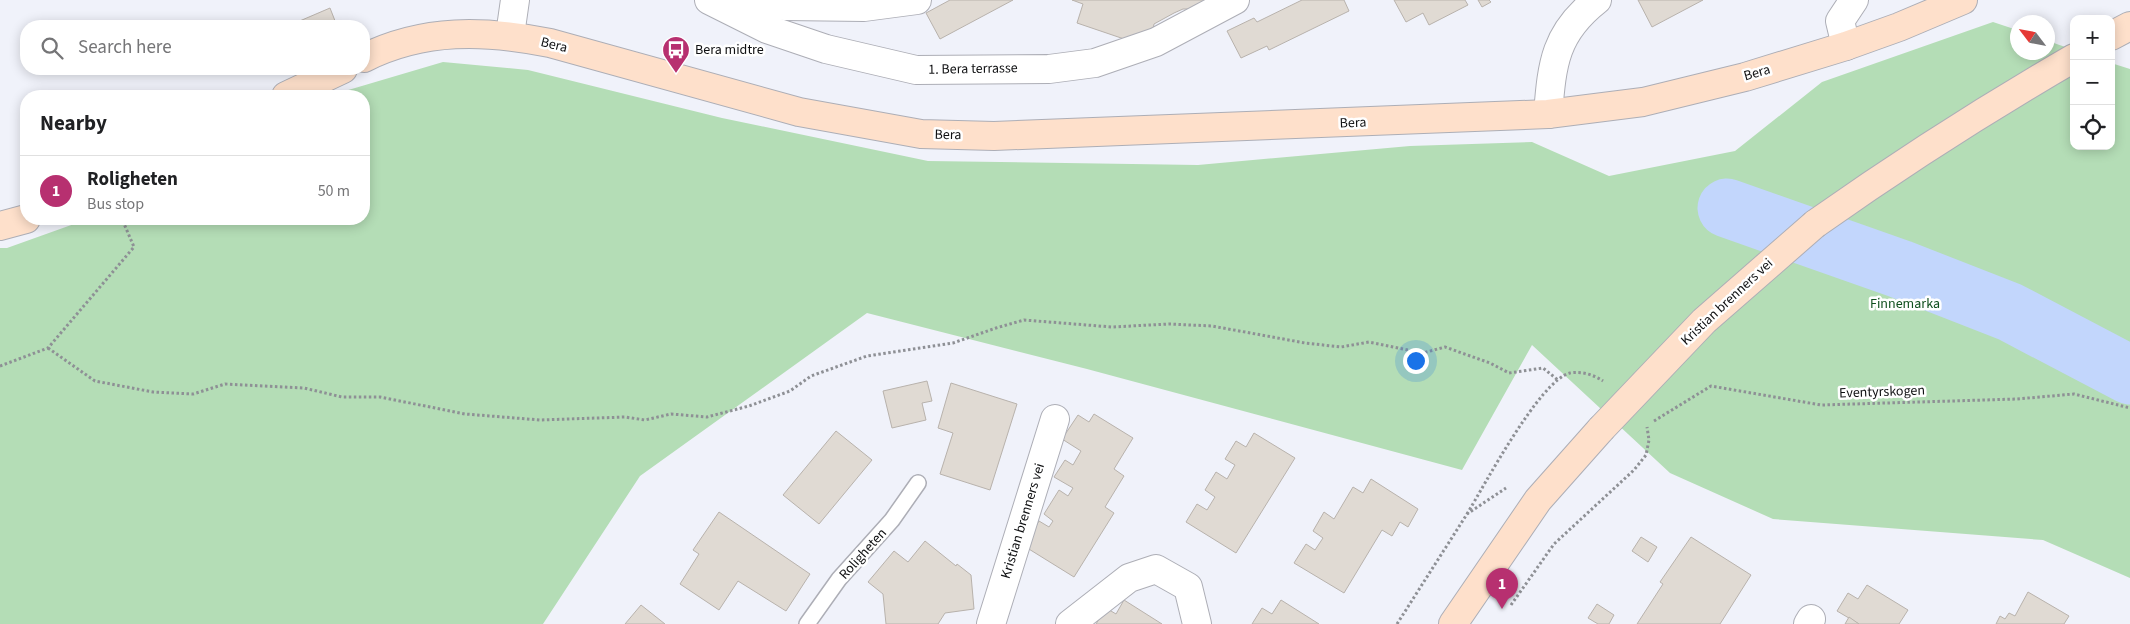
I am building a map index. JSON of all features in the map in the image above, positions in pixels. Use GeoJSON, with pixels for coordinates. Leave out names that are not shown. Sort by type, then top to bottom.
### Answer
{"type":"FeatureCollection","features":[{"type":"Feature","properties":{"kind":"street"},"geometry":{"type":"LineString","coordinates":[[510,35],[515,0]]}},
{"type":"Feature","properties":{"kind":"street"},"geometry":{"type":"LineString","coordinates":[[709,0],[785,6],[854,7],[917,0]]}},
{"type":"Feature","properties":{"kind":"street","name":"1. Bera terrasse"},"geometry":{"type":"LineString","coordinates":[[709,0],[767,29],[826,49],[916,70],[1050,69],[1096,62],[1156,42],[1235,0]]}},
{"type":"Feature","properties":{"kind":"street"},"geometry":{"type":"LineString","coordinates":[[1548,114],[1551,73],[1559,44],[1581,13],[1597,0]]}},
{"type":"Feature","properties":{"kind":"street"},"geometry":{"type":"LineString","coordinates":[[1846,46],[1840,21],[1854,0]]}},
{"type":"Feature","properties":{"kind":"street","name":"Bera"},"geometry":{"type":"LineString","coordinates":[[370,56],[423,38],[462,33],[510,35],[550,43],[799,112],[921,134],[994,136],[1548,114],[1643,102],[1745,77],[1846,46],[1899,27],[1962,0]]}},
{"type":"Feature","properties":{"kind":"street"},"geometry":{"type":"LineString","coordinates":[[2115,34],[2130,26]]}},
{"type":"Feature","properties":{"kind":"street","name":"Kristian brenners vei"},"geometry":{"type":"LineString","coordinates":[[1453,624],[1538,500],[1601,428],[1704,321],[1816,224],[1902,163],[2071,60]]}},
{"type":"Feature","properties":{"kind":"street"},"geometry":{"type":"LineString","coordinates":[[299,90],[330,75]]}},
{"type":"Feature","properties":{"kind":"street"},"geometry":{"type":"LineString","coordinates":[[0,226],[20,221]]}},
{"type":"Feature","properties":{"kind":"street","name":"Kristian brenners vei"},"geometry":{"type":"LineString","coordinates":[[991,624],[1055,419]]}},
{"type":"Feature","properties":{"kind":"street"},"geometry":{"type":"LineString","coordinates":[[1070,624],[1129,578],[1156,570],[1188,586],[1197,624]]}},
{"type":"Feature","properties":{"kind":"lane","name":"Roligheten"},"geometry":{"type":"LineString","coordinates":[[807,624],[839,579],[892,520],[918,483]]}},
{"type":"Feature","properties":{"kind":"path"},"geometry":{"type":"LineString","coordinates":[[0,366],[48,348],[134,246],[125,225]]}},
{"type":"Feature","properties":{"kind":"path"},"geometry":{"type":"LineString","coordinates":[[48,348],[95,381],[153,392],[193,394],[225,384],[304,388],[342,397],[380,397],[465,414],[540,420],[625,418],[645,420],[671,414],[707,417],[749,406],[790,391],[811,376],[867,356],[953,343],[1024,320],[1112,327],[1169,324],[1212,326],[1305,343],[1341,347],[1369,342],[1423,353],[1445,347],[1490,363],[1509,373],[1543,368],[1558,380]]}},
{"type":"Feature","properties":{"kind":"path","name":"Eventyrskogen"},"geometry":{"type":"LineString","coordinates":[[1647,425],[1711,386],[1821,405],[2017,399],[2074,394],[2130,408]]}},
{"type":"Feature","properties":{"kind":"path"},"geometry":{"type":"LineString","coordinates":[[1397,624],[1467,514],[1514,484]]}},
{"type":"Feature","properties":{"kind":"green space","name":"Finnemarka"},"geometry":{"type":"Polygon","coordinates":[[[1993,22],[2010,28],[2010,60],[2055,60],[2055,43],[2070,49],[2070,150],[2115,150],[2115,64],[2130,69],[2130,578],[2043,540],[1773,519],[1670,473],[1532,345],[1462,470],[1087,369],[867,313],[640,476],[543,624],[0,624],[0,248],[7,248],[71,225],[370,225],[370,90],[348,90],[443,62],[528,70],[722,118],[928,161],[1198,165],[1410,146],[1532,142],[1609,176],[1735,151],[1822,82],[1993,22]]]}},
{"type":"Feature","properties":{"kind":"building"},"geometry":{"type":"Polygon","coordinates":[[[950,0],[1013,0],[940,39],[926,13],[950,0]]]}},
{"type":"Feature","properties":{"kind":"building"},"geometry":{"type":"Polygon","coordinates":[[[1072,0],[1207,0],[1190,9],[1183,9],[1174,13],[1154,24],[1153,29],[1130,41],[1077,23],[1083,4],[1072,0]]]}},
{"type":"Feature","properties":{"kind":"building"},"geometry":{"type":"Polygon","coordinates":[[[1302,0],[1344,0],[1349,11],[1269,50],[1267,46],[1241,58],[1227,31],[1254,18],[1257,22],[1302,0]]]}},
{"type":"Feature","properties":{"kind":"building"},"geometry":{"type":"Polygon","coordinates":[[[1394,0],[1465,0],[1468,5],[1429,25],[1423,13],[1406,22],[1394,0]]]}},
{"type":"Feature","properties":{"kind":"building"},"geometry":{"type":"Polygon","coordinates":[[[1478,0],[1489,0],[1491,2],[1482,7],[1478,0]]]}},
{"type":"Feature","properties":{"kind":"building"},"geometry":{"type":"Polygon","coordinates":[[[1638,0],[1703,0],[1652,27],[1638,0]]]}},
{"type":"Feature","properties":{"kind":"building"},"geometry":{"type":"Polygon","coordinates":[[[330,8],[335,20],[302,20],[330,8]]]}},
{"type":"Feature","properties":{"kind":"building"},"geometry":{"type":"Polygon","coordinates":[[[927,381],[932,401],[922,403],[926,420],[892,428],[883,391],[927,381]]]}},
{"type":"Feature","properties":{"kind":"building"},"geometry":{"type":"Polygon","coordinates":[[[951,383],[1017,404],[990,490],[940,474],[953,433],[938,428],[951,383]]]}},
{"type":"Feature","properties":{"kind":"building"},"geometry":{"type":"Polygon","coordinates":[[[1094,414],[1133,438],[1114,469],[1124,476],[1105,507],[1114,513],[1074,577],[1024,546],[1039,521],[1049,527],[1053,521],[1044,514],[1059,490],[1068,496],[1073,488],[1054,477],[1065,460],[1073,465],[1081,451],[1062,439],[1078,415],[1089,422],[1094,414]]]}},
{"type":"Feature","properties":{"kind":"building"},"geometry":{"type":"Polygon","coordinates":[[[836,431],[872,460],[819,524],[783,495],[836,431]]]}},
{"type":"Feature","properties":{"kind":"building"},"geometry":{"type":"Polygon","coordinates":[[[1254,433],[1295,458],[1236,553],[1186,522],[1197,504],[1207,510],[1215,497],[1205,490],[1216,472],[1227,479],[1235,465],[1225,459],[1236,441],[1246,447],[1254,433]]]}},
{"type":"Feature","properties":{"kind":"building"},"geometry":{"type":"Polygon","coordinates":[[[1371,479],[1418,509],[1408,527],[1400,522],[1392,536],[1382,530],[1344,593],[1294,563],[1306,544],[1315,550],[1323,538],[1313,531],[1324,512],[1334,519],[1353,487],[1363,493],[1371,479]]]}},
{"type":"Feature","properties":{"kind":"building"},"geometry":{"type":"Polygon","coordinates":[[[719,512],[810,574],[786,611],[738,581],[719,610],[680,584],[699,554],[693,550],[719,512]]]}},
{"type":"Feature","properties":{"kind":"building"},"geometry":{"type":"Polygon","coordinates":[[[1641,537],[1657,547],[1648,562],[1632,551],[1641,537]]]}},
{"type":"Feature","properties":{"kind":"building"},"geometry":{"type":"Polygon","coordinates":[[[1691,537],[1751,575],[1720,624],[1637,624],[1663,584],[1660,582],[1691,537]]]}},
{"type":"Feature","properties":{"kind":"building"},"geometry":{"type":"Polygon","coordinates":[[[925,541],[956,566],[957,564],[971,575],[974,609],[945,613],[938,624],[886,624],[883,594],[868,582],[894,551],[908,562],[925,541]]]}},
{"type":"Feature","properties":{"kind":"building"},"geometry":{"type":"Polygon","coordinates":[[[1867,585],[1908,610],[1899,624],[1859,624],[1837,611],[1848,593],[1858,599],[1867,585]]]}},
{"type":"Feature","properties":{"kind":"building"},"geometry":{"type":"Polygon","coordinates":[[[2028,592],[2069,616],[2064,624],[1996,624],[2000,616],[2005,619],[2009,613],[2015,616],[2028,592]]]}},
{"type":"Feature","properties":{"kind":"building"},"geometry":{"type":"Polygon","coordinates":[[[1124,600],[1162,624],[1096,624],[1106,608],[1116,614],[1124,600]]]}},
{"type":"Feature","properties":{"kind":"building"},"geometry":{"type":"Polygon","coordinates":[[[1281,600],[1319,624],[1252,624],[1262,608],[1272,614],[1281,600]]]}},
{"type":"Feature","properties":{"kind":"building"},"geometry":{"type":"Polygon","coordinates":[[[1597,604],[1614,615],[1609,624],[1598,624],[1588,618],[1597,604]]]}},
{"type":"Feature","properties":{"kind":"building"},"geometry":{"type":"Polygon","coordinates":[[[641,605],[665,624],[625,624],[641,605]]]}},
{"type":"Feature","properties":{"kind":"building"},"geometry":{"type":"Polygon","coordinates":[[[1849,617],[1859,624],[1845,624],[1849,617]]]}},
{"type":"Feature","properties":{"kind":"waterway"},"geometry":{"type":"LineString","coordinates":[[1727,208],[1900,269],[2010,312],[2130,375]]}},
{"type":"Feature","properties":{"kind":"place","name":"Bera midtre"},"geometry":{"type":"Point","coordinates":[676,74]}},
{"type":"Feature","properties":{"kind":"place","name":"Roligheten"},"geometry":{"type":"Point","coordinates":[1502,609]}}]}
